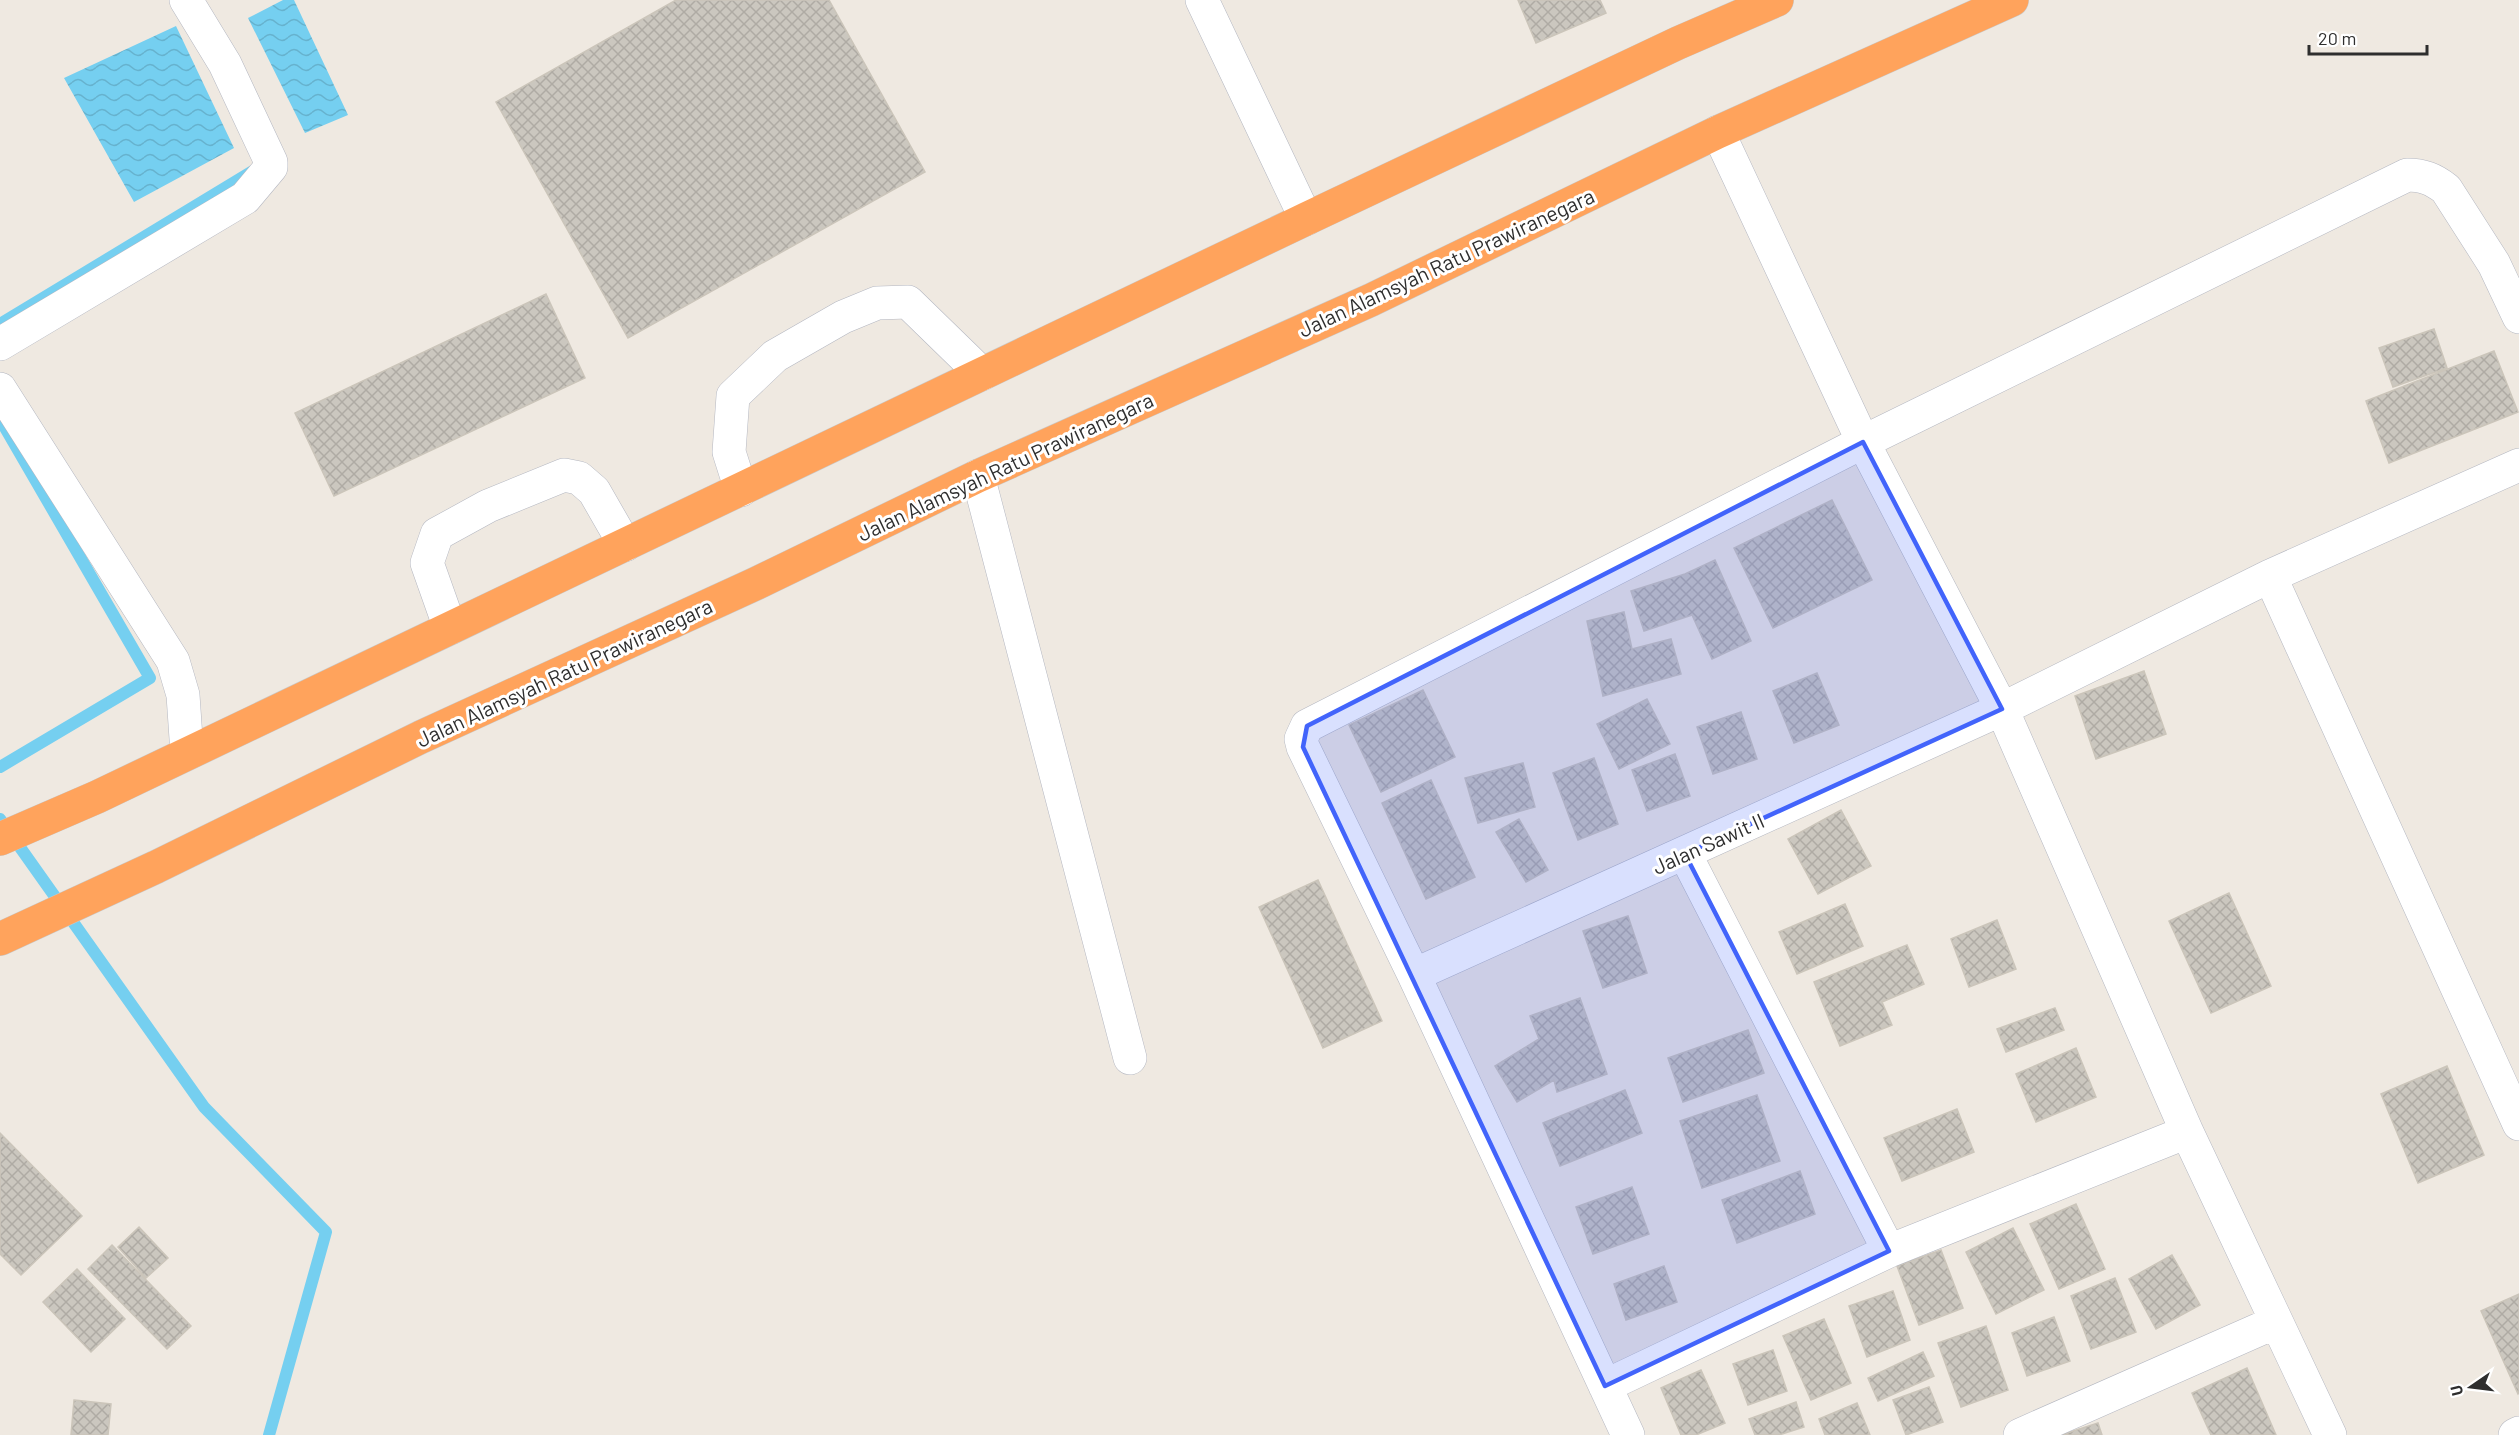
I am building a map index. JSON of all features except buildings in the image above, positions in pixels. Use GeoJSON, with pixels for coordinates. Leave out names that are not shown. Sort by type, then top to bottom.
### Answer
{"type":"FeatureCollection","features":[{"type":"Feature","properties":{"kind":"highway"},"geometry":{"type":"LineString","coordinates":[[2,838],[97,797],[1306,219],[1678,43],[1777,0]]}},
{"type":"Feature","properties":{"kind":"highway","name":"Jalan Alamsyah Ratu Prawiranegara"},"geometry":{"type":"LineString","coordinates":[[0,939],[156,867],[421,737],[755,584],[978,476],[1371,300],[1718,132],[2012,0]]}},
{"type":"Feature","properties":{"kind":"street"},"geometry":{"type":"LineString","coordinates":[[0,344],[245,198],[271,167],[271,162],[225,64],[186,0]]}},
{"type":"Feature","properties":{"kind":"street"},"geometry":{"type":"LineString","coordinates":[[1202,0],[1306,219]]}},
{"type":"Feature","properties":{"kind":"street"},"geometry":{"type":"LineString","coordinates":[[1718,132],[1863,442],[2002,709],[2187,1132],[2330,1435]]}},
{"type":"Feature","properties":{"kind":"street"},"geometry":{"type":"LineString","coordinates":[[1628,1435],[1414,975],[1303,747],[1301,739],[1307,726],[1863,442],[2407,175],[2421,175],[2436,181],[2446,189],[2494,264],[2519,317]]}},
{"type":"Feature","properties":{"kind":"street"},"geometry":{"type":"LineString","coordinates":[[741,490],[729,452],[733,396],[775,356],[843,317],[877,303],[908,302],[982,374]]}},
{"type":"Feature","properties":{"kind":"street"},"geometry":{"type":"LineString","coordinates":[[0,389],[173,661],[183,695],[187,753]]}},
{"type":"Feature","properties":{"kind":"street","name":"Jalan Sawit II"},"geometry":{"type":"LineString","coordinates":[[1414,975],[2002,709],[2270,576],[2519,465]]}},
{"type":"Feature","properties":{"kind":"street"},"geometry":{"type":"LineString","coordinates":[[450,628],[427,563],[437,534],[488,506],[564,475],[579,478],[594,490],[625,544]]}},
{"type":"Feature","properties":{"kind":"street"},"geometry":{"type":"LineString","coordinates":[[978,476],[1130,1059]]}},
{"type":"Feature","properties":{"kind":"street"},"geometry":{"type":"LineString","coordinates":[[2270,576],[2519,1124]]}},
{"type":"Feature","properties":{"kind":"street"},"geometry":{"type":"LineString","coordinates":[[1685,854],[1889,1251]]}},
{"type":"Feature","properties":{"kind":"street"},"geometry":{"type":"LineString","coordinates":[[1605,1386],[1889,1251],[2187,1132]]}},
{"type":"Feature","properties":{"kind":"street"},"geometry":{"type":"LineString","coordinates":[[2020,1435],[2277,1322]]}},
{"type":"Feature","properties":{"kind":"highlighted area"},"geometry":{"type":"Polygon","coordinates":[[[1863,442],[2002,709],[1685,854],[1889,1251],[1605,1386],[1303,747],[1307,726],[1863,442]]]}},
{"type":"Feature","properties":{"kind":"water"},"geometry":{"type":"Polygon","coordinates":[[[283,0],[294,0],[348,115],[305,133],[248,18],[283,0]]]}},
{"type":"Feature","properties":{"kind":"water"},"geometry":{"type":"Polygon","coordinates":[[[176,26],[234,148],[134,202],[64,78],[176,26]]]}},
{"type":"Feature","properties":{"kind":"waterway"},"geometry":{"type":"LineString","coordinates":[[0,324],[253,171]]}},
{"type":"Feature","properties":{"kind":"waterway"},"geometry":{"type":"LineString","coordinates":[[0,419],[150,678],[0,767]]}},
{"type":"Feature","properties":{"kind":"waterway"},"geometry":{"type":"LineString","coordinates":[[0,819],[204,1107],[326,1232],[269,1435]]}}]}
